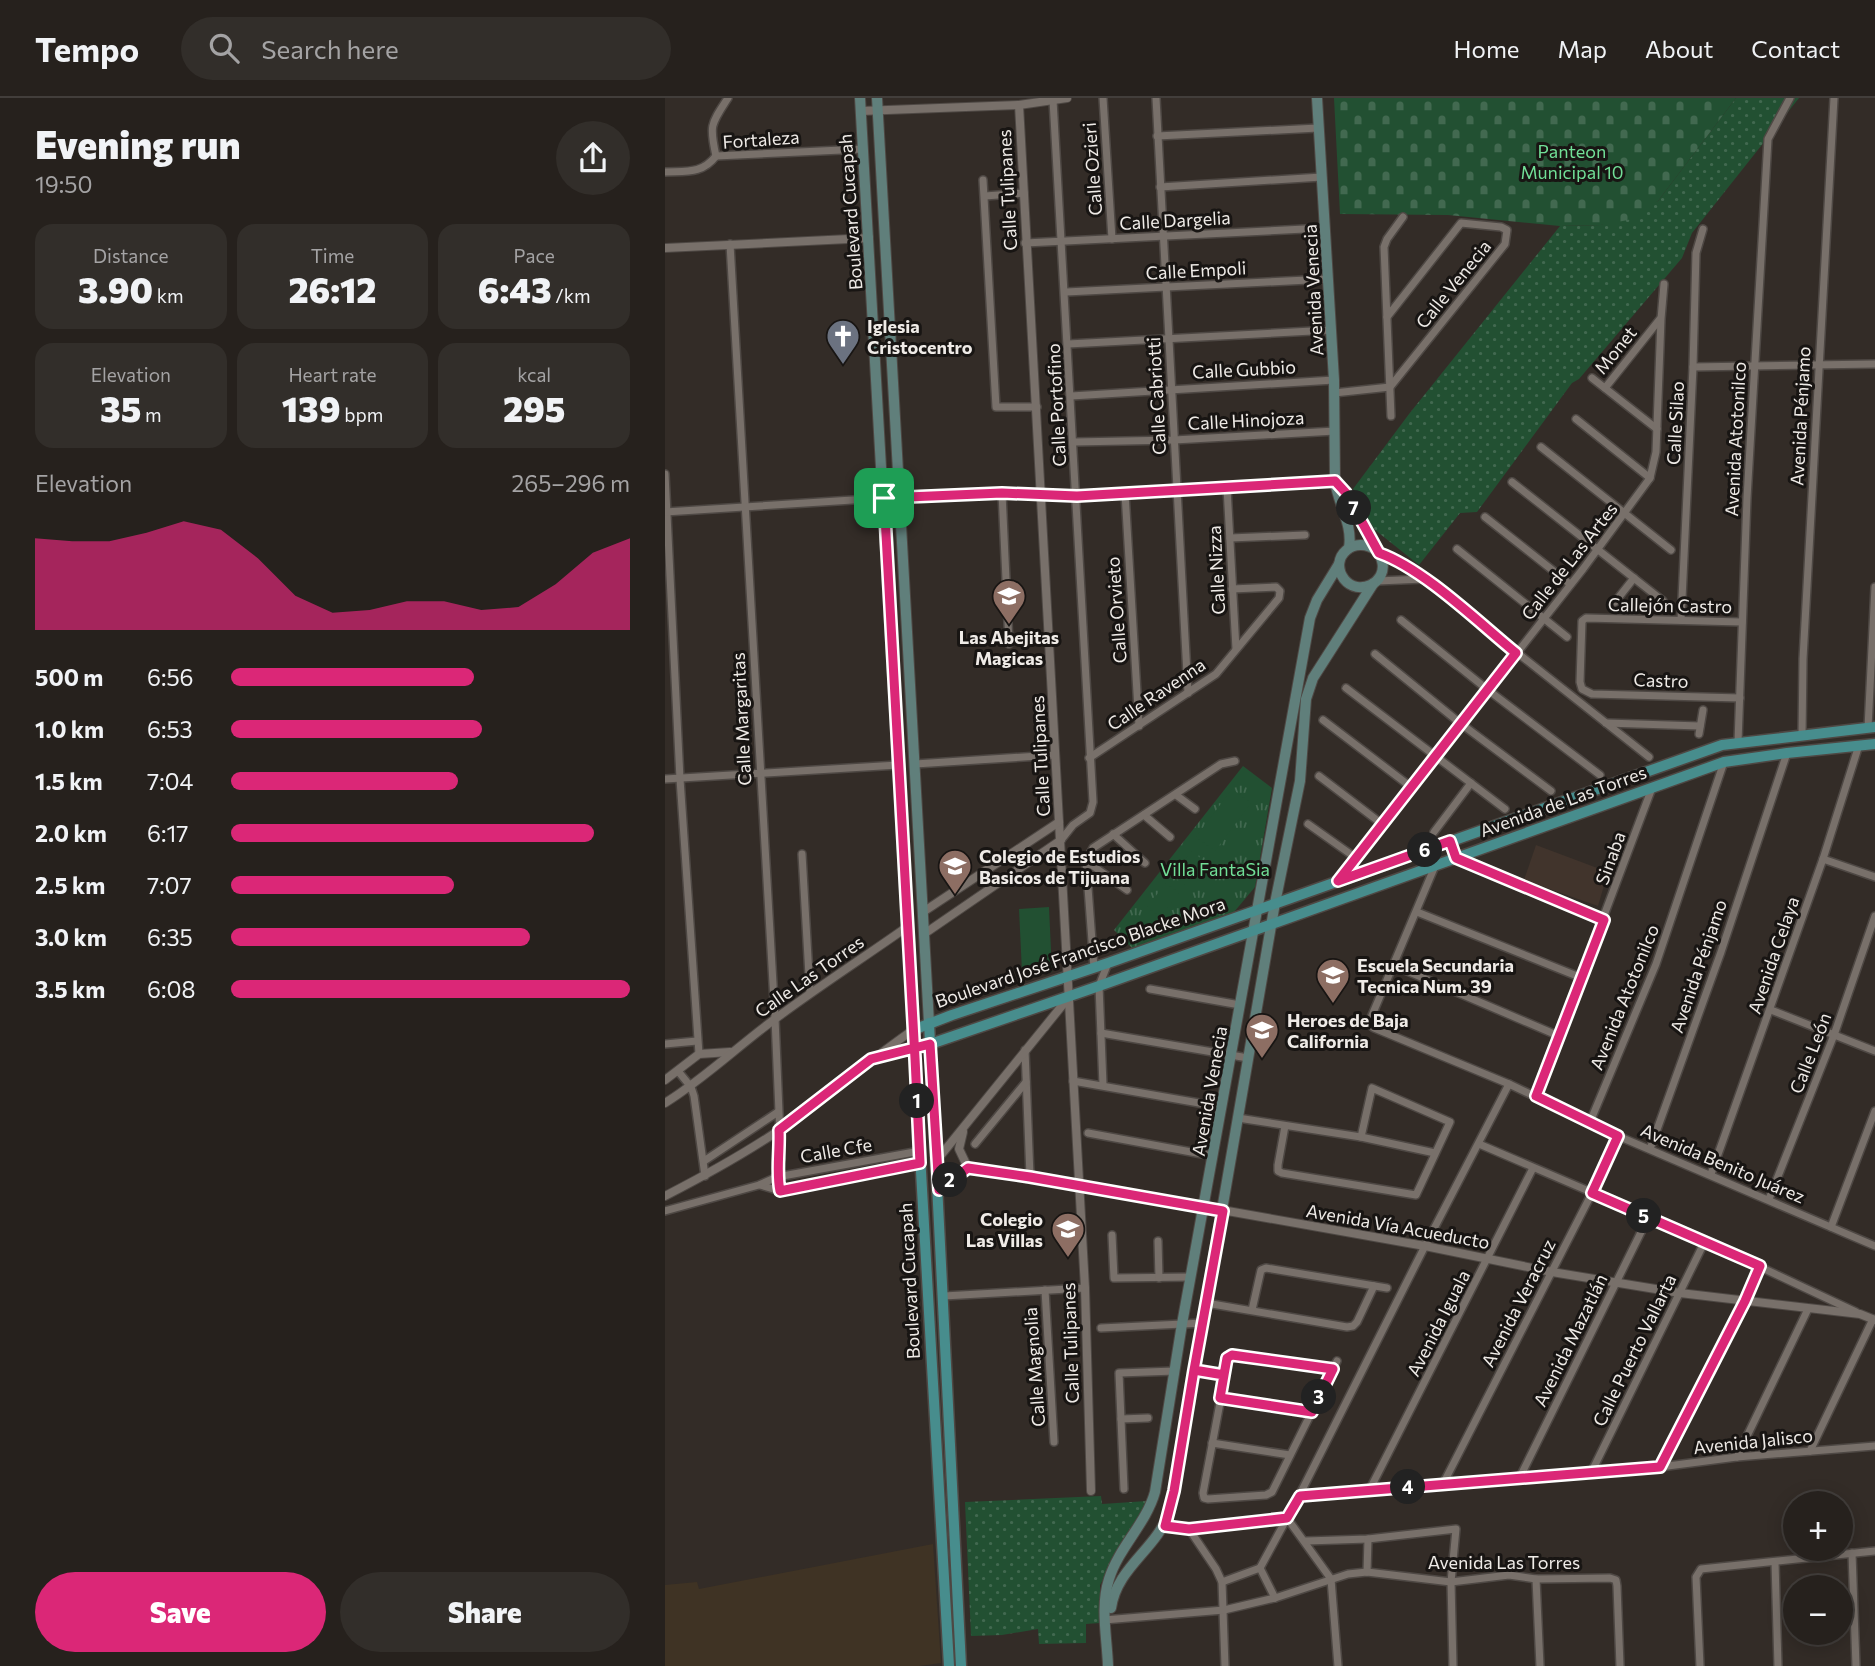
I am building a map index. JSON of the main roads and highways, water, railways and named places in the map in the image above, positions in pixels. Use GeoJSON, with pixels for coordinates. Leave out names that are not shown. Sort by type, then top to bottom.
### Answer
{"type":"FeatureCollection","features":[{"type":"Feature","properties":{"kind":"main road","name":"Boulevard Cucapah"},"geometry":{"type":"LineString","coordinates":[[860,98],[949,1666]]}},
{"type":"Feature","properties":{"kind":"main road","name":"Boulevard Cucapah"},"geometry":{"type":"LineString","coordinates":[[877,98],[939,1190],[961,1666]]}},
{"type":"Feature","properties":{"kind":"main road","name":"Avenida Venecia"},"geometry":{"type":"LineString","coordinates":[[1317,98],[1334,393],[1335,481],[1337,496],[1351,533],[1349,548]]}},
{"type":"Feature","properties":{"kind":"main road"},"geometry":{"type":"LineString","coordinates":[[1335,481],[1346,493],[1372,538],[1378,552],[1383,569],[1375,582],[1364,587],[1350,585],[1343,578],[1339,564],[1342,555],[1349,548],[1362,544],[1378,552]]}},
{"type":"Feature","properties":{"kind":"main road","name":"Avenida Venecia"},"geometry":{"type":"LineString","coordinates":[[1107,1623],[1109,1579],[1149,1511],[1156,1492],[1182,1324],[1310,618],[1317,600],[1339,564]]}},
{"type":"Feature","properties":{"kind":"main road","name":"Avenida Venecia"},"geometry":{"type":"LineString","coordinates":[[1107,1623],[1112,1597],[1118,1585],[1129,1567],[1165,1526],[1174,1491],[1271,924],[1300,781],[1304,709],[1309,688],[1375,582]]}},
{"type":"Feature","properties":{"kind":"main road","name":"Avenida de Las Torres"},"geometry":{"type":"LineString","coordinates":[[1275,903],[1722,745],[1872,727]]}},
{"type":"Feature","properties":{"kind":"main road","name":"Avenida de Las Torres"},"geometry":{"type":"LineString","coordinates":[[1271,924],[1724,762],[1787,752],[1875,744]]}},
{"type":"Feature","properties":{"kind":"main road","name":"Boulevard José Francisco Blacke Mora"},"geometry":{"type":"LineString","coordinates":[[913,1030],[1275,903]]}},
{"type":"Feature","properties":{"kind":"main road","name":"Boulevard José Francisco Blacke Mora"},"geometry":{"type":"LineString","coordinates":[[913,1050],[1271,924]]}},
{"type":"Feature","properties":{"kind":"main road"},"geometry":{"type":"LineString","coordinates":[[1126,1546],[1133,1554],[1142,1555]]}},
{"type":"Feature","properties":{"kind":"main road"},"geometry":{"type":"LineString","coordinates":[[1107,1623],[1108,1666]]}},
{"type":"Feature","properties":{"kind":"place","name":"Iglesia Cristocentro"},"geometry":{"type":"Point","coordinates":[843,366]}},
{"type":"Feature","properties":{"kind":"place","name":"Las Abejitas Magicas"},"geometry":{"type":"Point","coordinates":[1009,626]}},
{"type":"Feature","properties":{"kind":"place","name":"Colegio de Estudios Basicos de Tijuana"},"geometry":{"type":"Point","coordinates":[955,896]}},
{"type":"Feature","properties":{"kind":"place","name":"Escuela Secundaria Tecnica Num. 39"},"geometry":{"type":"Point","coordinates":[1333,1005]}},
{"type":"Feature","properties":{"kind":"place","name":"Heroes de Baja California"},"geometry":{"type":"Point","coordinates":[1262,1060]}},
{"type":"Feature","properties":{"kind":"place","name":"Colegio Las Villas"},"geometry":{"type":"Point","coordinates":[1068,1259]}},
{"type":"Feature","properties":{"kind":"park label","name":"Panteon Municipal 10"},"geometry":{"type":"Point","coordinates":[1572,161]}},
{"type":"Feature","properties":{"kind":"park label","name":"Villa FantaSia"},"geometry":{"type":"Point","coordinates":[1215,869]}}]}
